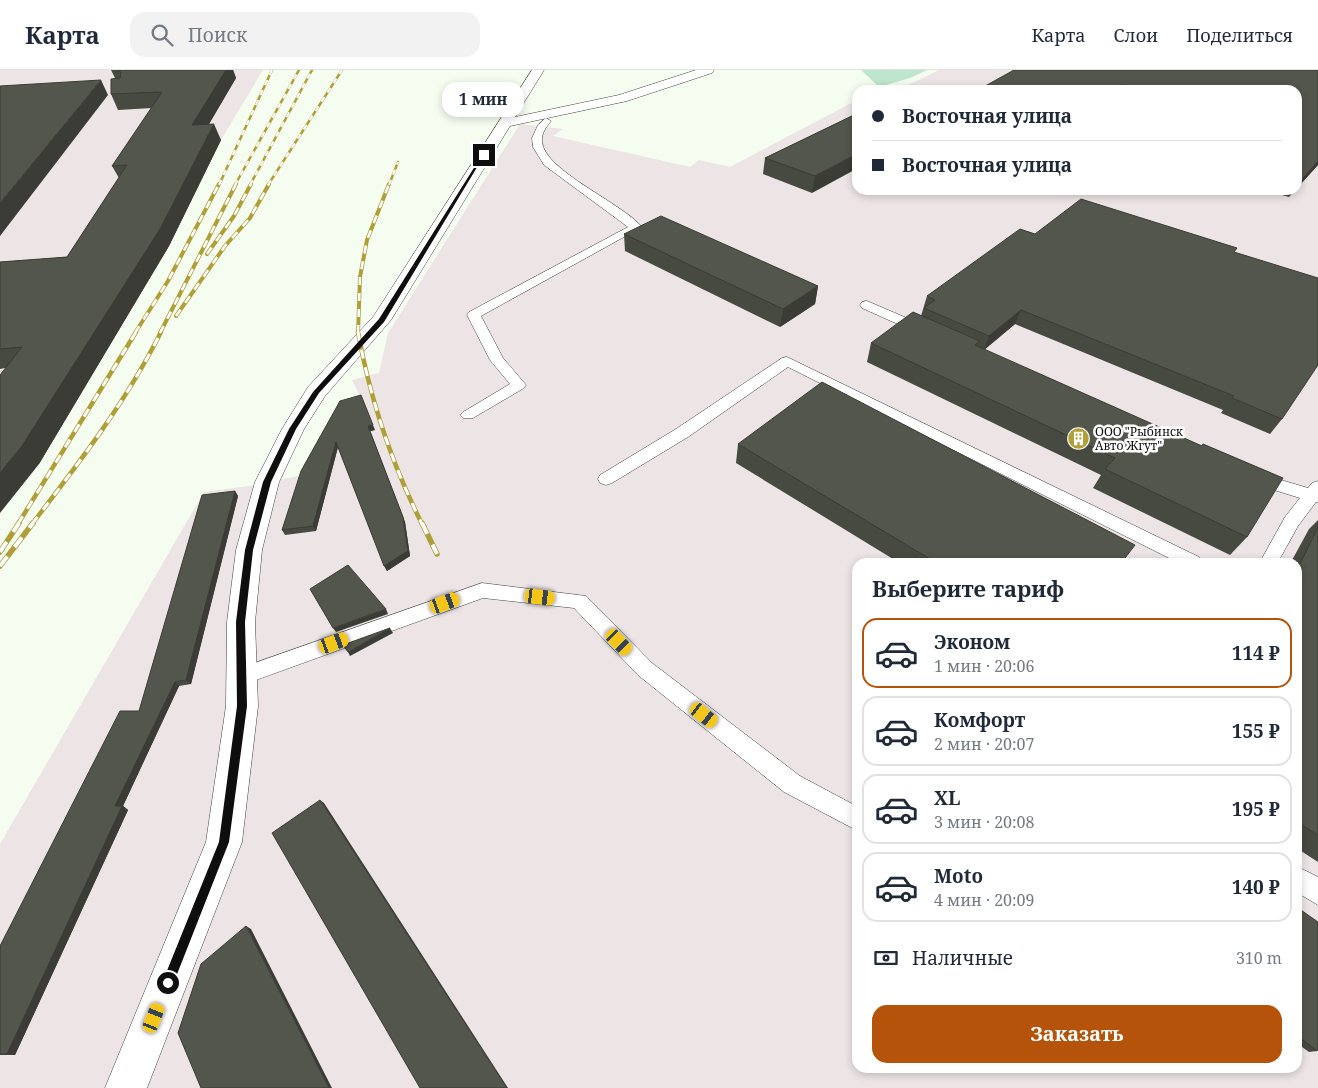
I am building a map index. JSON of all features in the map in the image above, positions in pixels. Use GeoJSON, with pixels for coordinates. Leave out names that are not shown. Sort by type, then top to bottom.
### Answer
{"type":"FeatureCollection","features":[{"type":"Feature","properties":{"kind":"street"},"geometry":{"type":"LineString","coordinates":[[126,1088],[224,842],[242,706],[241,622],[249,550],[267,482],[293,429],[316,392],[382,320],[503,123],[538,70]]}},
{"type":"Feature","properties":{"kind":"street"},"geometry":{"type":"LineString","coordinates":[[503,123],[622,98],[708,70]]}},
{"type":"Feature","properties":{"kind":"lane"},"geometry":{"type":"LineString","coordinates":[[468,415],[519,385],[497,360],[474,315],[636,227],[548,163],[537,150],[536,138],[546,121]]}},
{"type":"Feature","properties":{"kind":"lane"},"geometry":{"type":"LineString","coordinates":[[867,306],[940,338]]}},
{"type":"Feature","properties":{"kind":"lane"},"geometry":{"type":"LineString","coordinates":[[606,479],[682,433],[787,361],[1184,558]]}},
{"type":"Feature","properties":{"kind":"lane"},"geometry":{"type":"LineString","coordinates":[[1237,470],[1272,484],[1317,493]]}},
{"type":"Feature","properties":{"kind":"lane"},"geometry":{"type":"LineString","coordinates":[[1271,558],[1291,522],[1317,493]]}},
{"type":"Feature","properties":{"kind":"lane"},"geometry":{"type":"LineString","coordinates":[[242,676],[482,590],[579,601],[645,669],[792,784],[852,817]]}},
{"type":"Feature","properties":{"kind":"lane"},"geometry":{"type":"LineString","coordinates":[[1302,882],[1318,892]]}},
{"type":"Feature","properties":{"kind":"shaded area"},"geometry":{"type":"Polygon","coordinates":[[[0,70],[263,70],[221,140],[169,246],[39,464],[0,513],[0,70]]]}},
{"type":"Feature","properties":{"kind":"shaded area"},"geometry":{"type":"Polygon","coordinates":[[[939,70],[1318,70],[1318,1088],[0,1088],[0,844],[204,492],[249,486],[303,475],[362,400],[352,380],[379,373],[388,333],[520,124],[563,129],[553,136],[690,167],[699,160],[730,167],[852,103],[852,195],[1302,195],[1302,85],[908,85],[939,70]]]}},
{"type":"Feature","properties":{"kind":"green space"},"geometry":{"type":"Polygon","coordinates":[[[861,70],[927,70],[910,78],[886,85],[877,85],[861,70]]]}},
{"type":"Feature","properties":{"kind":"building"},"geometry":{"type":"Polygon","coordinates":[[[117,70],[226,70],[192,125],[214,124],[160,229],[22,446],[0,473],[0,375],[22,347],[0,349],[0,262],[67,257],[127,165],[112,166],[162,92],[111,94],[111,79],[120,78],[121,72],[117,70]]]}},
{"type":"Feature","properties":{"kind":"building"},"geometry":{"type":"Polygon","coordinates":[[[1014,70],[1318,70],[1318,161],[1302,179],[1302,85],[987,85],[1014,70]]]}},
{"type":"Feature","properties":{"kind":"building"},"geometry":{"type":"Polygon","coordinates":[[[101,80],[0,203],[0,86],[101,80]]]}},
{"type":"Feature","properties":{"kind":"building"},"geometry":{"type":"Polygon","coordinates":[[[852,116],[852,156],[815,176],[765,158],[852,116]]]}},
{"type":"Feature","properties":{"kind":"building"},"geometry":{"type":"Polygon","coordinates":[[[1081,199],[1237,248],[1234,252],[1318,278],[1318,365],[1282,419],[1232,398],[1234,396],[1021,310],[989,336],[924,308],[935,300],[927,296],[1020,229],[1035,234],[1081,199]]]}},
{"type":"Feature","properties":{"kind":"building"},"geometry":{"type":"Polygon","coordinates":[[[661,216],[818,286],[783,309],[624,234],[661,216]]]}},
{"type":"Feature","properties":{"kind":"building"},"geometry":{"type":"Polygon","coordinates":[[[913,312],[980,341],[975,345],[1202,446],[1203,444],[1283,478],[1247,537],[1105,469],[1115,458],[871,343],[913,312]]]}},
{"type":"Feature","properties":{"kind":"building"},"geometry":{"type":"Polygon","coordinates":[[[822,382],[1135,545],[1125,558],[928,558],[738,444],[822,382]]]}},
{"type":"Feature","properties":{"kind":"building"},"geometry":{"type":"Polygon","coordinates":[[[361,395],[373,425],[368,426],[403,517],[408,551],[384,566],[336,442],[313,526],[282,530],[301,471],[340,401],[361,395]]]}},
{"type":"Feature","properties":{"kind":"building"},"geometry":{"type":"Polygon","coordinates":[[[235,491],[186,680],[175,682],[115,806],[122,806],[7,1054],[0,1054],[0,946],[120,711],[139,711],[202,495],[235,491]]]}},
{"type":"Feature","properties":{"kind":"building"},"geometry":{"type":"Polygon","coordinates":[[[1318,527],[1318,835],[1302,825],[1302,560],[1318,527]]]}},
{"type":"Feature","properties":{"kind":"building"},"geometry":{"type":"Polygon","coordinates":[[[348,565],[386,609],[333,628],[310,589],[348,565]]]}},
{"type":"Feature","properties":{"kind":"building"},"geometry":{"type":"Polygon","coordinates":[[[390,628],[348,652],[343,645],[390,628]]]}},
{"type":"Feature","properties":{"kind":"building"},"geometry":{"type":"Polygon","coordinates":[[[320,800],[507,1088],[420,1088],[272,833],[320,800]]]}},
{"type":"Feature","properties":{"kind":"building"},"geometry":{"type":"Polygon","coordinates":[[[1302,911],[1318,922],[1317,1051],[1302,1039],[1302,911]]]}},
{"type":"Feature","properties":{"kind":"building"},"geometry":{"type":"Polygon","coordinates":[[[246,926],[329,1088],[201,1088],[178,1033],[201,964],[246,926]]]}},
{"type":"Feature","properties":{"kind":"railway"},"geometry":{"type":"LineString","coordinates":[[219,185],[272,70]]}},
{"type":"Feature","properties":{"kind":"railway"},"geometry":{"type":"LineString","coordinates":[[235,185],[299,70]]}},
{"type":"Feature","properties":{"kind":"railway"},"geometry":{"type":"LineString","coordinates":[[250,185],[312,70]]}},
{"type":"Feature","properties":{"kind":"railway"},"geometry":{"type":"LineString","coordinates":[[268,185],[342,70]]}},
{"type":"Feature","properties":{"kind":"railway"},"geometry":{"type":"LineString","coordinates":[[389,185],[398,162]]}},
{"type":"Feature","properties":{"kind":"railway"},"geometry":{"type":"LineString","coordinates":[[135,333],[168,281],[219,184]]}},
{"type":"Feature","properties":{"kind":"railway"},"geometry":{"type":"LineString","coordinates":[[160,333],[236,184]]}},
{"type":"Feature","properties":{"kind":"railway"},"geometry":{"type":"LineString","coordinates":[[207,254],[234,216],[251,184]]}},
{"type":"Feature","properties":{"kind":"railway"},"geometry":{"type":"LineString","coordinates":[[176,316],[225,246],[250,218],[269,184]]}},
{"type":"Feature","properties":{"kind":"railway"},"geometry":{"type":"LineString","coordinates":[[358,332],[360,277],[367,240],[389,184]]}},
{"type":"Feature","properties":{"kind":"railway"},"geometry":{"type":"LineString","coordinates":[[18,524],[136,332]]}},
{"type":"Feature","properties":{"kind":"railway"},"geometry":{"type":"LineString","coordinates":[[32,524],[84,455],[117,407],[133,383],[161,332]]}},
{"type":"Feature","properties":{"kind":"railway"},"geometry":{"type":"LineString","coordinates":[[358,332],[369,382],[383,431],[401,478],[422,524]]}},
{"type":"Feature","properties":{"kind":"railway"},"geometry":{"type":"LineString","coordinates":[[0,552],[19,523]]}},
{"type":"Feature","properties":{"kind":"railway"},"geometry":{"type":"LineString","coordinates":[[0,566],[33,523]]}},
{"type":"Feature","properties":{"kind":"railway"},"geometry":{"type":"LineString","coordinates":[[422,523],[437,554]]}},
{"type":"Feature","properties":{"kind":"place","name":"ООО \"Рыбинск Авто Жгут\""},"geometry":{"type":"Point","coordinates":[1079,439]}},
{"type":"Feature","properties":{"kind":"route"},"geometry":{"type":"LineString","coordinates":[[168,983],[224,842],[242,706],[241,622],[249,550],[267,482],[293,429],[316,392],[382,320],[484,155]]}}]}
